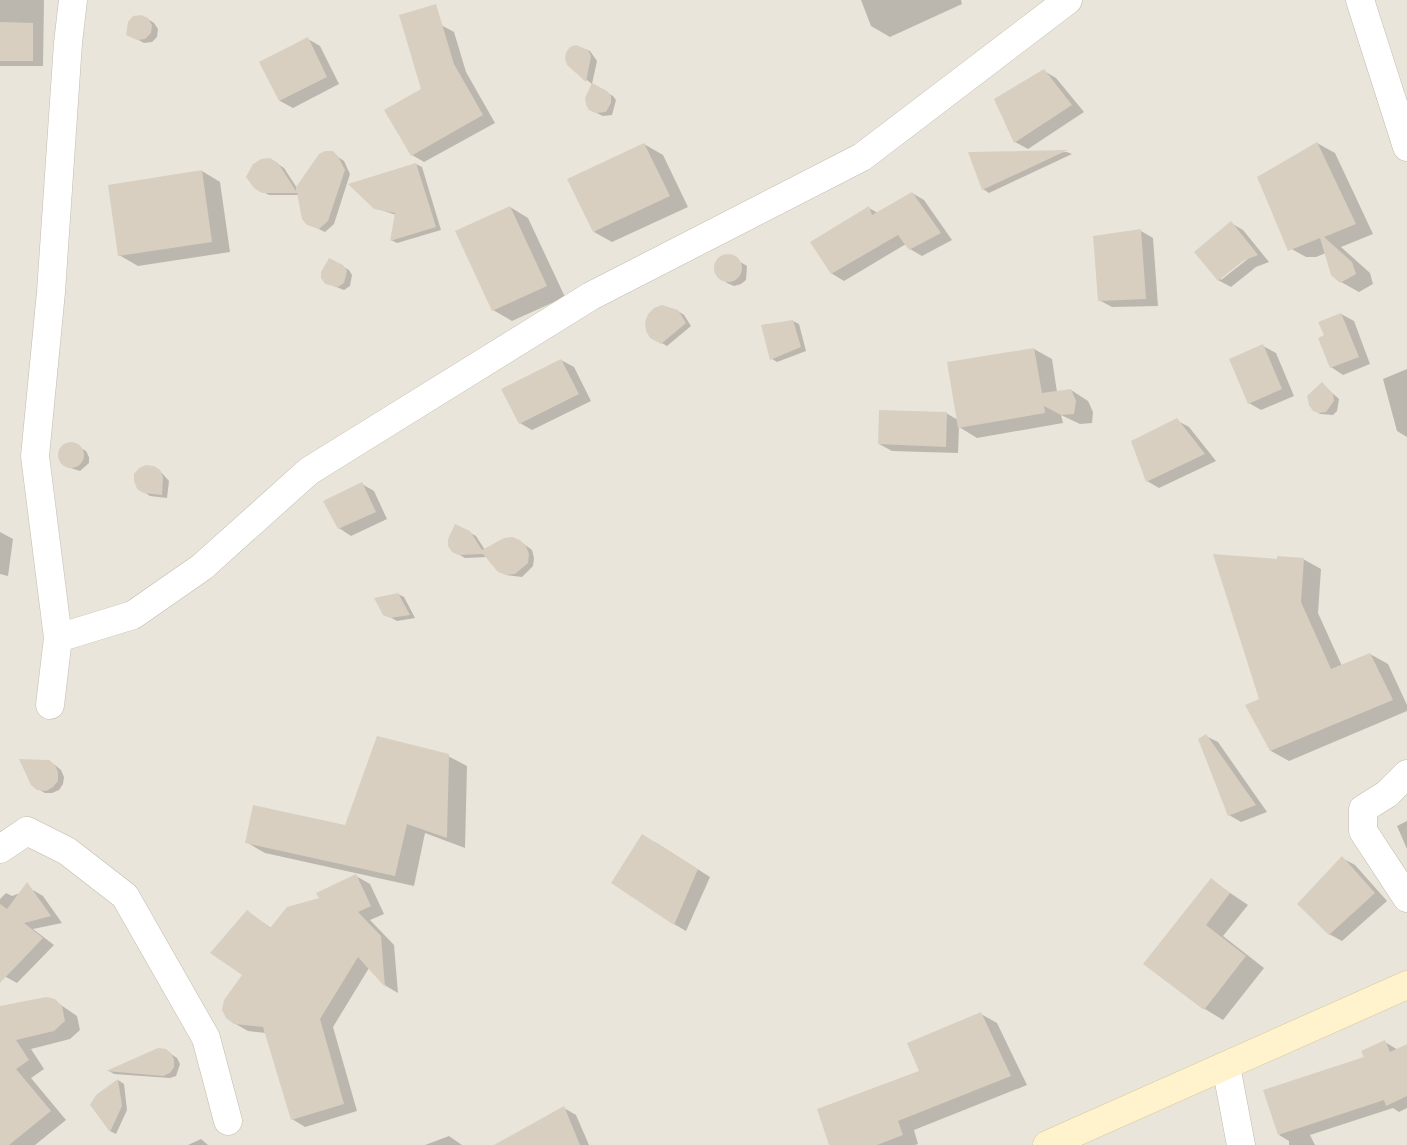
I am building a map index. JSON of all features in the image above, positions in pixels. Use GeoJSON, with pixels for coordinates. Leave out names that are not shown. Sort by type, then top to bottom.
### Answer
{"type":"FeatureCollection","features":[{"type":"Feature","properties":{"kind":"street"},"geometry":{"type":"LineString","coordinates":[[50,705],[58,638],[35,456],[51,292],[68,44],[73,0]]}},
{"type":"Feature","properties":{"kind":"street"},"geometry":{"type":"LineString","coordinates":[[58,638],[134,615],[202,568],[309,471],[591,296],[862,157],[1068,0]]}},
{"type":"Feature","properties":{"kind":"street"},"geometry":{"type":"LineString","coordinates":[[1360,0],[1407,148]]}},
{"type":"Feature","properties":{"kind":"street"},"geometry":{"type":"LineString","coordinates":[[1407,774],[1387,794],[1363,809],[1363,831],[1407,898]]}},
{"type":"Feature","properties":{"kind":"street"},"geometry":{"type":"LineString","coordinates":[[0,850],[27,831],[67,851],[125,896],[206,1038],[228,1121]]}},
{"type":"Feature","properties":{"kind":"street"},"geometry":{"type":"LineString","coordinates":[[1047,1145],[1407,985]]}},
{"type":"Feature","properties":{"kind":"street"},"geometry":{"type":"LineString","coordinates":[[1226,1066],[1241,1145]]}},
{"type":"Feature","properties":{"kind":"shaded area"},"geometry":{"type":"Polygon","coordinates":[[[0,0],[1407,0],[1407,1145],[0,1145],[0,0]]]}},
{"type":"Feature","properties":{"kind":"building"},"geometry":{"type":"Polygon","coordinates":[[[436,4],[454,64],[483,115],[411,156],[384,110],[421,89],[399,15],[436,4]]]}},
{"type":"Feature","properties":{"kind":"building"},"geometry":{"type":"Polygon","coordinates":[[[141,15],[148,18],[152,25],[151,33],[145,39],[137,40],[126,35],[128,22],[133,16],[141,15]]]}},
{"type":"Feature","properties":{"kind":"building"},"geometry":{"type":"Polygon","coordinates":[[[0,22],[33,23],[33,61],[0,61],[0,22]]]}},
{"type":"Feature","properties":{"kind":"building"},"geometry":{"type":"Polygon","coordinates":[[[308,37],[327,77],[279,101],[259,62],[308,37]]]}},
{"type":"Feature","properties":{"kind":"building"},"geometry":{"type":"Polygon","coordinates":[[[576,45],[588,50],[591,56],[586,82],[567,65],[565,59],[566,52],[570,47],[576,45]]]}},
{"type":"Feature","properties":{"kind":"building"},"geometry":{"type":"Polygon","coordinates":[[[1044,69],[1072,105],[1014,143],[994,99],[1044,69]]]}},
{"type":"Feature","properties":{"kind":"building"},"geometry":{"type":"Polygon","coordinates":[[[592,83],[607,91],[611,96],[611,103],[606,112],[596,113],[589,110],[586,105],[585,98],[592,83]]]}},
{"type":"Feature","properties":{"kind":"building"},"geometry":{"type":"Polygon","coordinates":[[[1317,142],[1356,224],[1324,237],[1352,262],[1356,274],[1340,283],[1331,275],[1320,238],[1288,251],[1257,177],[1317,142]]]}},
{"type":"Feature","properties":{"kind":"building"},"geometry":{"type":"Polygon","coordinates":[[[644,143],[670,196],[593,232],[567,179],[644,143]]]}},
{"type":"Feature","properties":{"kind":"building"},"geometry":{"type":"Polygon","coordinates":[[[1068,150],[982,190],[968,152],[1068,150]]]}},
{"type":"Feature","properties":{"kind":"building"},"geometry":{"type":"Polygon","coordinates":[[[325,151],[333,151],[338,156],[345,170],[328,221],[319,229],[307,225],[302,219],[297,193],[262,193],[254,188],[246,177],[253,164],[261,159],[270,158],[278,163],[296,191],[296,187],[319,154],[325,151]]]}},
{"type":"Feature","properties":{"kind":"building"},"geometry":{"type":"Polygon","coordinates":[[[416,163],[436,227],[390,241],[395,213],[374,209],[348,184],[416,163]]]}},
{"type":"Feature","properties":{"kind":"building"},"geometry":{"type":"Polygon","coordinates":[[[202,170],[212,242],[118,256],[108,185],[202,170]]]}},
{"type":"Feature","properties":{"kind":"building"},"geometry":{"type":"Polygon","coordinates":[[[912,192],[941,233],[909,250],[898,235],[831,274],[810,242],[869,206],[872,215],[912,192]]]}},
{"type":"Feature","properties":{"kind":"building"},"geometry":{"type":"Polygon","coordinates":[[[510,206],[547,286],[492,311],[455,231],[510,206]]]}},
{"type":"Feature","properties":{"kind":"building"},"geometry":{"type":"Polygon","coordinates":[[[1231,221],[1258,255],[1243,261],[1218,281],[1194,252],[1231,221]]]}},
{"type":"Feature","properties":{"kind":"building"},"geometry":{"type":"Polygon","coordinates":[[[1141,229],[1146,299],[1098,301],[1093,236],[1141,229]]]}},
{"type":"Feature","properties":{"kind":"building"},"geometry":{"type":"Polygon","coordinates":[[[728,254],[738,258],[742,268],[738,278],[728,282],[718,278],[714,268],[718,258],[728,254]]]}},
{"type":"Feature","properties":{"kind":"building"},"geometry":{"type":"Polygon","coordinates":[[[329,258],[343,265],[347,271],[344,283],[338,287],[325,284],[321,278],[321,272],[329,258]]]}},
{"type":"Feature","properties":{"kind":"building"},"geometry":{"type":"Polygon","coordinates":[[[662,305],[678,310],[686,323],[661,344],[650,338],[646,331],[645,322],[648,314],[654,308],[662,305]]]}},
{"type":"Feature","properties":{"kind":"building"},"geometry":{"type":"Polygon","coordinates":[[[1341,313],[1359,357],[1330,368],[1318,338],[1324,335],[1318,322],[1341,313]]]}},
{"type":"Feature","properties":{"kind":"building"},"geometry":{"type":"Polygon","coordinates":[[[793,320],[801,347],[770,360],[761,325],[793,320]]]}},
{"type":"Feature","properties":{"kind":"building"},"geometry":{"type":"Polygon","coordinates":[[[1263,344],[1282,389],[1248,404],[1229,359],[1263,344]]]}},
{"type":"Feature","properties":{"kind":"building"},"geometry":{"type":"Polygon","coordinates":[[[1034,348],[1042,393],[1071,389],[1076,401],[1074,414],[1061,415],[1044,406],[1045,413],[958,428],[947,362],[1034,348]]]}},
{"type":"Feature","properties":{"kind":"building"},"geometry":{"type":"Polygon","coordinates":[[[561,359],[579,394],[519,424],[501,389],[561,359]]]}},
{"type":"Feature","properties":{"kind":"building"},"geometry":{"type":"Polygon","coordinates":[[[1322,382],[1333,394],[1334,401],[1326,412],[1319,413],[1313,411],[1307,396],[1322,382]]]}},
{"type":"Feature","properties":{"kind":"building"},"geometry":{"type":"Polygon","coordinates":[[[879,410],[947,412],[946,447],[878,444],[879,410]]]}},
{"type":"Feature","properties":{"kind":"building"},"geometry":{"type":"Polygon","coordinates":[[[1177,418],[1205,454],[1146,482],[1131,441],[1177,418]]]}},
{"type":"Feature","properties":{"kind":"building"},"geometry":{"type":"Polygon","coordinates":[[[71,442],[80,446],[84,455],[80,464],[71,468],[62,464],[58,455],[62,446],[71,442]]]}},
{"type":"Feature","properties":{"kind":"building"},"geometry":{"type":"Polygon","coordinates":[[[146,465],[154,466],[160,470],[163,477],[162,495],[143,493],[137,489],[134,474],[139,468],[146,465]]]}},
{"type":"Feature","properties":{"kind":"building"},"geometry":{"type":"Polygon","coordinates":[[[362,482],[376,512],[338,529],[323,501],[362,482]]]}},
{"type":"Feature","properties":{"kind":"building"},"geometry":{"type":"Polygon","coordinates":[[[455,524],[470,531],[482,550],[504,538],[512,537],[520,540],[526,546],[529,554],[528,563],[515,574],[506,575],[498,572],[483,554],[458,555],[452,552],[448,546],[448,539],[455,524]]]}},
{"type":"Feature","properties":{"kind":"building"},"geometry":{"type":"Polygon","coordinates":[[[1213,554],[1277,559],[1277,556],[1304,558],[1301,602],[1331,669],[1370,653],[1393,700],[1270,751],[1245,705],[1259,699],[1213,554]]]}},
{"type":"Feature","properties":{"kind":"building"},"geometry":{"type":"Polygon","coordinates":[[[398,593],[410,615],[390,618],[383,615],[374,598],[398,593]]]}},
{"type":"Feature","properties":{"kind":"building"},"geometry":{"type":"Polygon","coordinates":[[[1206,734],[1256,805],[1228,816],[1198,739],[1206,734]]]}},
{"type":"Feature","properties":{"kind":"building"},"geometry":{"type":"Polygon","coordinates":[[[377,736],[449,754],[447,838],[407,824],[395,876],[245,843],[253,805],[345,825],[377,736]]]}},
{"type":"Feature","properties":{"kind":"building"},"geometry":{"type":"Polygon","coordinates":[[[19,759],[49,760],[55,765],[58,772],[58,781],[46,791],[37,790],[31,785],[19,759]]]}},
{"type":"Feature","properties":{"kind":"building"},"geometry":{"type":"Polygon","coordinates":[[[642,834],[698,869],[674,925],[611,883],[642,834]]]}},
{"type":"Feature","properties":{"kind":"building"},"geometry":{"type":"Polygon","coordinates":[[[1342,856],[1375,893],[1329,935],[1297,904],[1342,856]]]}},
{"type":"Feature","properties":{"kind":"building"},"geometry":{"type":"Polygon","coordinates":[[[356,874],[371,906],[358,912],[381,936],[385,987],[358,957],[320,1019],[344,1104],[291,1120],[263,1027],[234,1024],[226,1018],[222,1010],[224,1000],[242,975],[210,953],[247,910],[270,928],[287,907],[319,898],[316,893],[356,874]]]}},
{"type":"Feature","properties":{"kind":"building"},"geometry":{"type":"Polygon","coordinates":[[[1211,878],[1230,893],[1206,925],[1246,956],[1204,1010],[1143,964],[1211,878]]]}},
{"type":"Feature","properties":{"kind":"building"},"geometry":{"type":"Polygon","coordinates":[[[27,882],[51,916],[24,923],[43,938],[0,983],[0,904],[7,909],[27,882]]]}},
{"type":"Feature","properties":{"kind":"building"},"geometry":{"type":"Polygon","coordinates":[[[46,997],[55,999],[62,1006],[65,1021],[54,1031],[16,1040],[29,1060],[16,1069],[51,1111],[9,1145],[0,1145],[0,1006],[46,997]]]}},
{"type":"Feature","properties":{"kind":"building"},"geometry":{"type":"Polygon","coordinates":[[[981,1012],[1011,1076],[898,1121],[903,1135],[877,1145],[829,1145],[817,1109],[919,1071],[907,1043],[981,1012]]]}},
{"type":"Feature","properties":{"kind":"building"},"geometry":{"type":"Polygon","coordinates":[[[1385,1040],[1390,1052],[1407,1044],[1407,1096],[1386,1106],[1384,1100],[1278,1135],[1263,1090],[1364,1057],[1361,1051],[1385,1040]]]}},
{"type":"Feature","properties":{"kind":"building"},"geometry":{"type":"Polygon","coordinates":[[[158,1048],[166,1049],[171,1053],[174,1067],[170,1073],[163,1076],[106,1071],[158,1048]]]}},
{"type":"Feature","properties":{"kind":"building"},"geometry":{"type":"Polygon","coordinates":[[[118,1079],[122,1106],[110,1132],[90,1105],[96,1095],[118,1079]]]}},
{"type":"Feature","properties":{"kind":"building"},"geometry":{"type":"Polygon","coordinates":[[[564,1106],[580,1145],[494,1145],[564,1106]]]}}]}
